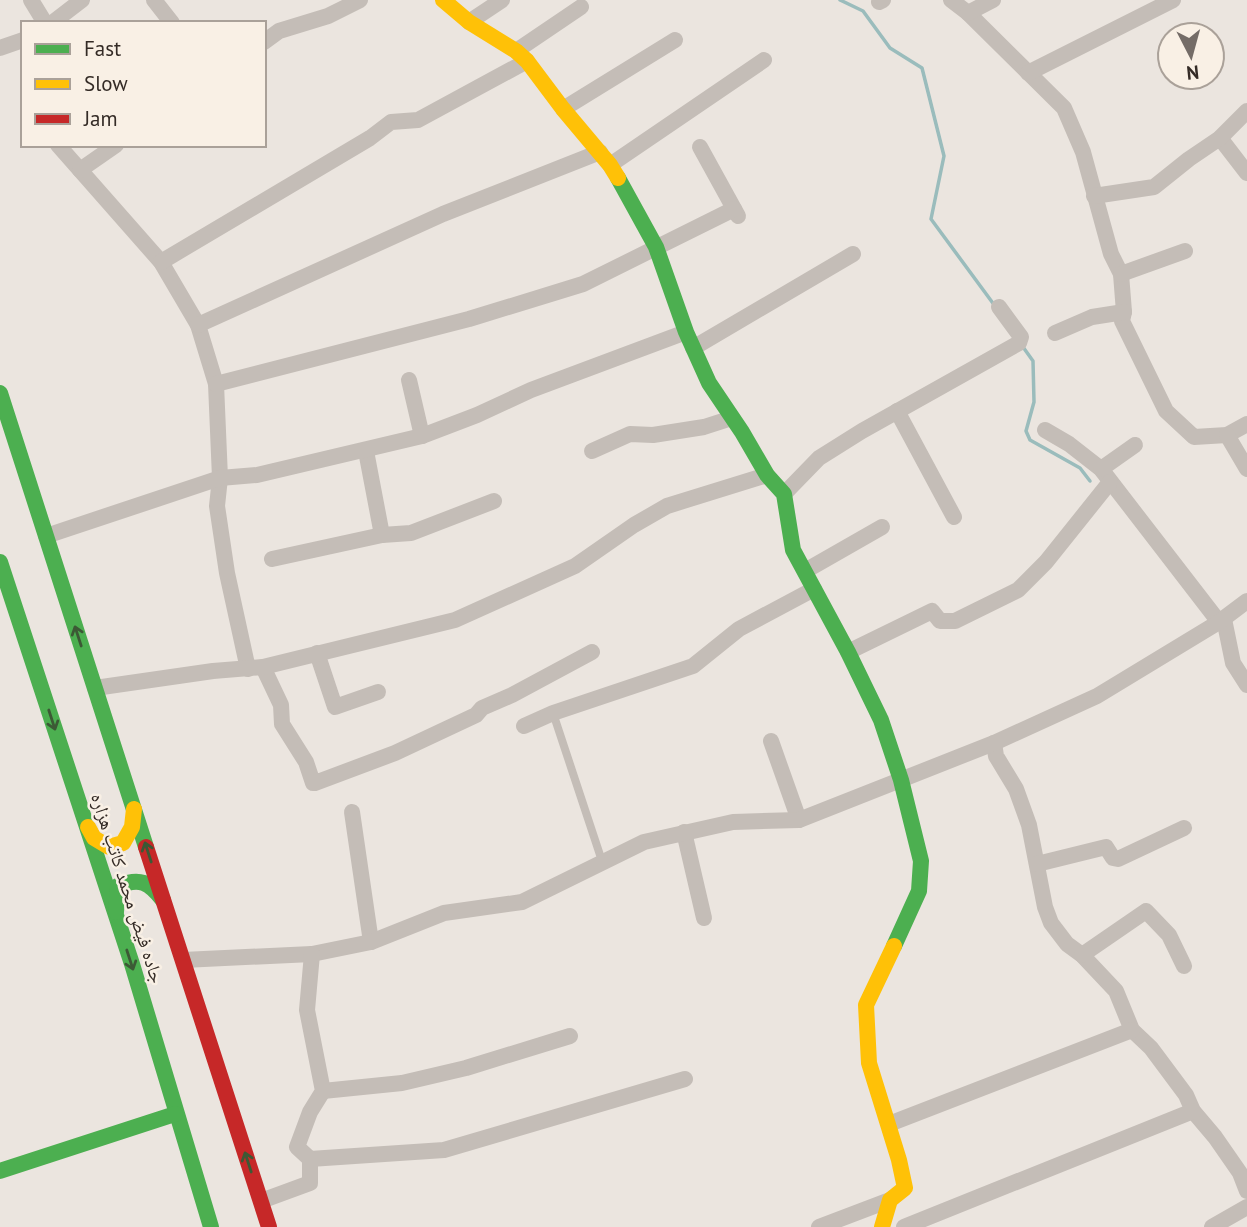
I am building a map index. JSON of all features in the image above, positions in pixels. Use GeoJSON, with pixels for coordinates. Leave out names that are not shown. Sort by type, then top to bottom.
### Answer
{"type":"FeatureCollection","features":[{"type":"Feature","properties":{"kind":"main road"},"geometry":{"type":"LineString","coordinates":[[443,0],[469,22],[522,56],[605,158],[656,247],[709,383],[767,475],[784,494],[793,550],[881,720],[901,780],[921,861],[919,891],[866,1005],[869,1063],[889,1124],[905,1188],[890,1200],[882,1227]]}},
{"type":"Feature","properties":{"kind":"main road"},"geometry":{"type":"LineString","coordinates":[[0,393],[269,1227]]}},
{"type":"Feature","properties":{"kind":"main road","name":"جاده فیض محمد کاتب هزاره"},"geometry":{"type":"LineString","coordinates":[[0,562],[117,919],[205,1226]]}},
{"type":"Feature","properties":{"kind":"main road"},"geometry":{"type":"LineString","coordinates":[[86,823],[94,838],[109,847],[123,843],[132,827],[134,809]]}},
{"type":"Feature","properties":{"kind":"main road"},"geometry":{"type":"LineString","coordinates":[[117,919],[115,898],[118,886],[134,879],[149,883],[164,901]]}},
{"type":"Feature","properties":{"kind":"main road"},"geometry":{"type":"LineString","coordinates":[[0,1171],[175,1114]]}},
{"type":"Feature","properties":{"kind":"street"},"geometry":{"type":"LineString","coordinates":[[31,0],[44,21]]}},
{"type":"Feature","properties":{"kind":"street"},"geometry":{"type":"LineString","coordinates":[[55,21],[82,0]]}},
{"type":"Feature","properties":{"kind":"street"},"geometry":{"type":"LineString","coordinates":[[154,0],[170,21]]}},
{"type":"Feature","properties":{"kind":"street"},"geometry":{"type":"LineString","coordinates":[[266,41],[279,31],[328,16],[360,0]]}},
{"type":"Feature","properties":{"kind":"street"},"geometry":{"type":"LineString","coordinates":[[469,22],[502,0]]}},
{"type":"Feature","properties":{"kind":"street"},"geometry":{"type":"LineString","coordinates":[[951,0],[968,13],[1064,108],[1083,152],[1111,254],[1121,274],[1124,312],[1122,321],[1166,411],[1194,437],[1227,435],[1247,424]]}},
{"type":"Feature","properties":{"kind":"street"},"geometry":{"type":"LineString","coordinates":[[968,13],[993,0]]}},
{"type":"Feature","properties":{"kind":"street"},"geometry":{"type":"LineString","coordinates":[[1028,73],[1173,0]]}},
{"type":"Feature","properties":{"kind":"street"},"geometry":{"type":"LineString","coordinates":[[161,262],[370,138],[391,122],[418,120],[522,56],[581,7]]}},
{"type":"Feature","properties":{"kind":"street"},"geometry":{"type":"LineString","coordinates":[[563,109],[675,40]]}},
{"type":"Feature","properties":{"kind":"street"},"geometry":{"type":"LineString","coordinates":[[0,48],[21,41]]}},
{"type":"Feature","properties":{"kind":"street"},"geometry":{"type":"LineString","coordinates":[[198,325],[443,214],[605,158],[764,60]]}},
{"type":"Feature","properties":{"kind":"street"},"geometry":{"type":"LineString","coordinates":[[1094,196],[1154,187],[1220,138],[1247,111]]}},
{"type":"Feature","properties":{"kind":"street"},"geometry":{"type":"LineString","coordinates":[[1220,138],[1247,173]]}},
{"type":"Feature","properties":{"kind":"street"},"geometry":{"type":"LineString","coordinates":[[60,147],[161,262],[198,325],[216,384],[220,478],[217,506],[227,573],[256,668],[281,705],[284,728],[306,762],[313,783],[407,748],[476,715],[482,708],[592,652]]}},
{"type":"Feature","properties":{"kind":"street"},"geometry":{"type":"LineString","coordinates":[[80,170],[113,147]]}},
{"type":"Feature","properties":{"kind":"street"},"geometry":{"type":"LineString","coordinates":[[216,384],[469,319],[583,284],[656,247],[736,213],[699,147]]}},
{"type":"Feature","properties":{"kind":"street"},"geometry":{"type":"LineString","coordinates":[[1121,274],[1185,251]]}},
{"type":"Feature","properties":{"kind":"street"},"geometry":{"type":"LineString","coordinates":[[46,536],[220,478],[257,475],[422,436],[531,390],[690,340],[853,254]]}},
{"type":"Feature","properties":{"kind":"street"},"geometry":{"type":"LineString","coordinates":[[784,494],[819,458],[1018,343],[1021,337],[999,307]]}},
{"type":"Feature","properties":{"kind":"street"},"geometry":{"type":"LineString","coordinates":[[1055,333],[1092,317],[1124,312]]}},
{"type":"Feature","properties":{"kind":"street"},"geometry":{"type":"LineString","coordinates":[[409,380],[422,436]]}},
{"type":"Feature","properties":{"kind":"street"},"geometry":{"type":"LineString","coordinates":[[897,411],[954,517]]}},
{"type":"Feature","properties":{"kind":"street"},"geometry":{"type":"LineString","coordinates":[[592,452],[620,436],[653,435],[704,427],[732,418]]}},
{"type":"Feature","properties":{"kind":"street"},"geometry":{"type":"LineString","coordinates":[[1045,430],[1069,444],[1105,475],[1221,621],[1233,663],[1247,685]]}},
{"type":"Feature","properties":{"kind":"street"},"geometry":{"type":"LineString","coordinates":[[1227,435],[1247,469]]}},
{"type":"Feature","properties":{"kind":"street"},"geometry":{"type":"LineString","coordinates":[[848,652],[932,611],[940,621],[955,621],[1018,590],[1046,562],[1105,475],[1135,445]]}},
{"type":"Feature","properties":{"kind":"street"},"geometry":{"type":"LineString","coordinates":[[366,451],[382,535]]}},
{"type":"Feature","properties":{"kind":"street"},"geometry":{"type":"LineString","coordinates":[[95,688],[213,671],[256,668],[455,620],[575,566],[634,524],[667,506],[767,475]]}},
{"type":"Feature","properties":{"kind":"street"},"geometry":{"type":"LineString","coordinates":[[272,559],[382,535],[411,533],[494,500]]}},
{"type":"Feature","properties":{"kind":"street"},"geometry":{"type":"LineString","coordinates":[[805,571],[882,527]]}},
{"type":"Feature","properties":{"kind":"street"},"geometry":{"type":"LineString","coordinates":[[524,726],[553,713],[693,666],[739,629],[814,589]]}},
{"type":"Feature","properties":{"kind":"street"},"geometry":{"type":"LineString","coordinates":[[183,960],[312,954],[371,943],[444,913],[522,902],[644,842],[733,822],[799,820],[994,743],[1097,696],[1221,621],[1247,601]]}},
{"type":"Feature","properties":{"kind":"street"},"geometry":{"type":"LineString","coordinates":[[317,653],[335,707],[378,692]]}},
{"type":"Feature","properties":{"kind":"street"},"geometry":{"type":"LineString","coordinates":[[771,741],[799,820]]}},
{"type":"Feature","properties":{"kind":"street"},"geometry":{"type":"LineString","coordinates":[[994,743],[996,756],[1016,789],[1029,825],[1045,907],[1051,923],[1066,944],[1082,955],[1116,991],[1132,1030],[1151,1048],[1186,1096],[1193,1111],[1234,1164],[1247,1191]]}},
{"type":"Feature","properties":{"kind":"street"},"geometry":{"type":"LineString","coordinates":[[352,811],[371,943]]}},
{"type":"Feature","properties":{"kind":"street"},"geometry":{"type":"LineString","coordinates":[[1037,864],[1106,847],[1113,858],[1118,859],[1184,828]]}},
{"type":"Feature","properties":{"kind":"street"},"geometry":{"type":"LineString","coordinates":[[684,832],[704,918]]}},
{"type":"Feature","properties":{"kind":"street"},"geometry":{"type":"LineString","coordinates":[[1082,955],[1146,911],[1170,936],[1184,966]]}},
{"type":"Feature","properties":{"kind":"street"},"geometry":{"type":"LineString","coordinates":[[312,954],[307,1010],[323,1091],[310,1111],[297,1147],[310,1159],[444,1150],[685,1079]]}},
{"type":"Feature","properties":{"kind":"street"},"geometry":{"type":"LineString","coordinates":[[889,1124],[1132,1030]]}},
{"type":"Feature","properties":{"kind":"street"},"geometry":{"type":"LineString","coordinates":[[323,1091],[402,1083],[466,1068],[570,1036]]}},
{"type":"Feature","properties":{"kind":"street"},"geometry":{"type":"LineString","coordinates":[[904,1227],[1193,1111]]}},
{"type":"Feature","properties":{"kind":"street"},"geometry":{"type":"LineString","coordinates":[[261,1201],[310,1183],[310,1159]]}},
{"type":"Feature","properties":{"kind":"street"},"geometry":{"type":"LineString","coordinates":[[819,1227],[890,1200]]}},
{"type":"Feature","properties":{"kind":"street"},"geometry":{"type":"LineString","coordinates":[[1212,1227],[1247,1207]]}},
{"type":"Feature","properties":{"kind":"lane"},"geometry":{"type":"LineString","coordinates":[[553,713],[602,862]]}},
{"type":"Feature","properties":{"kind":"waterway"},"geometry":{"type":"LineString","coordinates":[[840,0],[863,11],[890,48],[922,68],[944,156],[931,219],[995,306]]}},
{"type":"Feature","properties":{"kind":"waterway"},"geometry":{"type":"LineString","coordinates":[[1023,347],[1033,361],[1034,402],[1026,431],[1030,440],[1080,468],[1090,481]]}},
{"type":"Feature","properties":{"kind":"traffic: fast"},"geometry":{"type":"LineString","coordinates":[[618,178],[656,247],[686,332],[709,383],[767,475],[784,494],[793,550],[881,720],[901,780],[921,861],[919,891],[894,946]]}},
{"type":"Feature","properties":{"kind":"traffic: fast"},"geometry":{"type":"LineString","coordinates":[[0,393],[146,847]]}},
{"type":"Feature","properties":{"kind":"traffic: fast"},"geometry":{"type":"LineString","coordinates":[[0,562],[132,964],[211,1227]]}},
{"type":"Feature","properties":{"kind":"traffic: fast"},"geometry":{"type":"LineString","coordinates":[[116,912],[118,886],[126,883],[144,883],[163,900]]}},
{"type":"Feature","properties":{"kind":"traffic: fast"},"geometry":{"type":"LineString","coordinates":[[0,1171],[175,1114]]}},
{"type":"Feature","properties":{"kind":"traffic: slow"},"geometry":{"type":"LineString","coordinates":[[443,0],[469,22],[516,51],[527,61],[618,178]]}},
{"type":"Feature","properties":{"kind":"traffic: slow"},"geometry":{"type":"LineString","coordinates":[[88,827],[94,838],[109,847],[123,843],[132,827],[134,809]]}},
{"type":"Feature","properties":{"kind":"traffic: slow"},"geometry":{"type":"LineString","coordinates":[[882,1227],[890,1200],[905,1188],[869,1063],[866,1005],[894,946]]}},
{"type":"Feature","properties":{"kind":"traffic: jam"},"geometry":{"type":"LineString","coordinates":[[146,847],[269,1227]]}}]}
